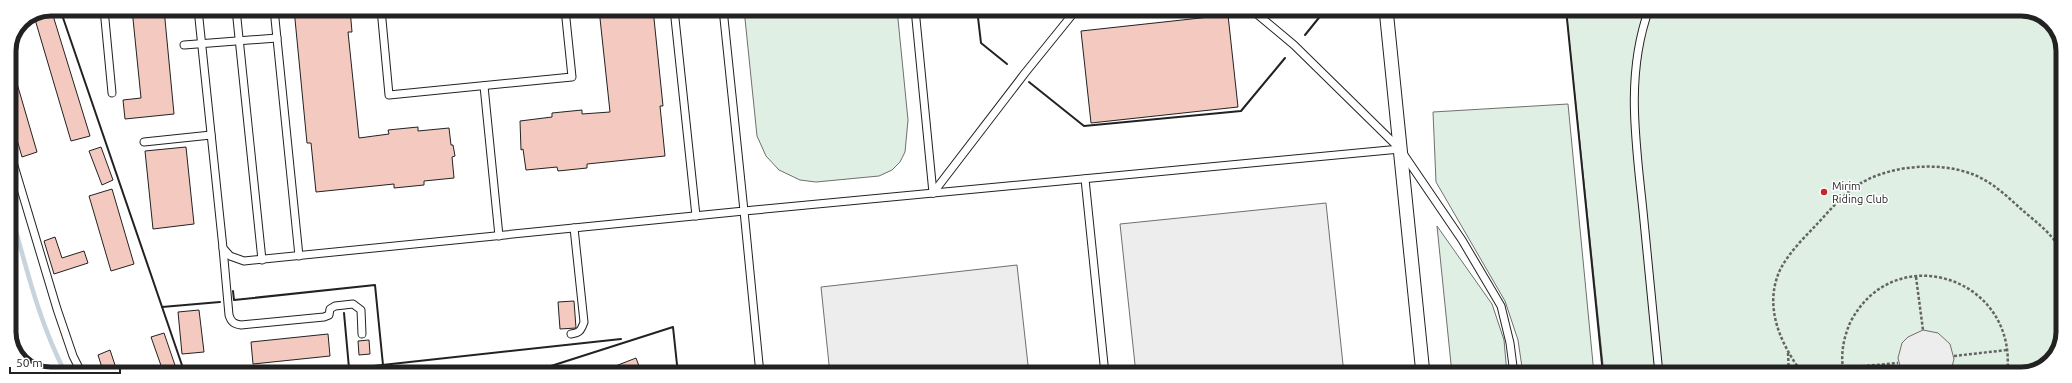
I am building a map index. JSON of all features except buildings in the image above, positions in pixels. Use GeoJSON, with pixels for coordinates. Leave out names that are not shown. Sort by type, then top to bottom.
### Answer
{"type":"FeatureCollection","features":[{"type":"Feature","properties":{"kind":"street"},"geometry":{"type":"LineString","coordinates":[[1387,16],[1422,367]]}},
{"type":"Feature","properties":{"kind":"lane"},"geometry":{"type":"LineString","coordinates":[[105,16],[112,93]]}},
{"type":"Feature","properties":{"kind":"lane"},"geometry":{"type":"LineString","coordinates":[[199,16],[230,320],[234,324],[241,325],[324,317],[329,315],[330,309],[335,306],[353,304],[360,310],[362,334]]}},
{"type":"Feature","properties":{"kind":"lane"},"geometry":{"type":"LineString","coordinates":[[237,16],[262,260]]}},
{"type":"Feature","properties":{"kind":"lane"},"geometry":{"type":"LineString","coordinates":[[275,16],[299,256]]}},
{"type":"Feature","properties":{"kind":"lane"},"geometry":{"type":"LineString","coordinates":[[382,16],[390,95],[572,77],[566,16]]}},
{"type":"Feature","properties":{"kind":"lane"},"geometry":{"type":"LineString","coordinates":[[675,16],[696,216]]}},
{"type":"Feature","properties":{"kind":"lane"},"geometry":{"type":"LineString","coordinates":[[724,16],[759,367]]}},
{"type":"Feature","properties":{"kind":"lane"},"geometry":{"type":"LineString","coordinates":[[916,16],[933,193]]}},
{"type":"Feature","properties":{"kind":"lane"},"geometry":{"type":"LineString","coordinates":[[933,193],[1025,73],[1071,16]]}},
{"type":"Feature","properties":{"kind":"lane"},"geometry":{"type":"LineString","coordinates":[[1259,16],[1294,45],[1400,149],[1462,240],[1501,306],[1510,343],[1513,367]]}},
{"type":"Feature","properties":{"kind":"lane"},"geometry":{"type":"LineString","coordinates":[[1647,16],[1639,42],[1635,67],[1633,117],[1658,367]]}},
{"type":"Feature","properties":{"kind":"lane"},"geometry":{"type":"LineString","coordinates":[[184,46],[277,38]]}},
{"type":"Feature","properties":{"kind":"lane"},"geometry":{"type":"LineString","coordinates":[[484,86],[499,236]]}},
{"type":"Feature","properties":{"kind":"lane"},"geometry":{"type":"LineString","coordinates":[[144,142],[211,135]]}},
{"type":"Feature","properties":{"kind":"lane"},"geometry":{"type":"LineString","coordinates":[[223,248],[230,256],[244,261],[262,260],[744,211],[1400,149]]}},
{"type":"Feature","properties":{"kind":"lane"},"geometry":{"type":"LineString","coordinates":[[16,172],[57,309],[73,356],[78,367]]}},
{"type":"Feature","properties":{"kind":"lane"},"geometry":{"type":"LineString","coordinates":[[1085,179],[1104,367]]}},
{"type":"Feature","properties":{"kind":"lane"},"geometry":{"type":"LineString","coordinates":[[570,334],[578,334],[582,330],[584,322],[574,228]]}},
{"type":"Feature","properties":{"kind":"path"},"geometry":{"type":"LineString","coordinates":[[1798,367],[1780,339],[1776,323],[1775,285],[1780,270],[1806,235],[1843,196],[1869,179],[1890,171],[1933,167],[1972,174],[1988,182],[2026,213],[2056,243]]}},
{"type":"Feature","properties":{"kind":"path"},"geometry":{"type":"LineString","coordinates":[[1916,277],[1922,330]]}},
{"type":"Feature","properties":{"kind":"path"},"geometry":{"type":"LineString","coordinates":[[1842,367],[1844,341],[1848,328],[1862,305],[1883,287],[1896,281],[1916,277],[1936,277],[1950,280],[1974,292],[1984,301],[2000,323],[2007,350],[2007,367]]}},
{"type":"Feature","properties":{"kind":"path"},"geometry":{"type":"LineString","coordinates":[[1954,356],[2007,350]]}},
{"type":"Feature","properties":{"kind":"path"},"geometry":{"type":"LineString","coordinates":[[1788,352],[1789,367]]}},
{"type":"Feature","properties":{"kind":"path"},"geometry":{"type":"LineString","coordinates":[[1853,367],[1898,363]]}},
{"type":"Feature","properties":{"kind":"green space"},"geometry":{"type":"Polygon","coordinates":[[[745,16],[898,16],[908,120],[905,152],[900,162],[892,170],[879,176],[816,182],[800,180],[779,170],[766,156],[757,136],[745,16]]]}},
{"type":"Feature","properties":{"kind":"green space","name":"Mirim Riding Club"},"geometry":{"type":"Polygon","coordinates":[[[1567,16],[2025,16],[2042,23],[2047,28],[2053,38],[2056,49],[2056,336],[2051,349],[2044,358],[2034,364],[2021,367],[1603,367],[1567,16]]]}},
{"type":"Feature","properties":{"kind":"green space"},"geometry":{"type":"Polygon","coordinates":[[[1568,104],[1593,367],[1522,367],[1518,340],[1505,301],[1436,182],[1433,112],[1568,104]]]}},
{"type":"Feature","properties":{"kind":"green space"},"geometry":{"type":"Polygon","coordinates":[[[1437,226],[1492,304],[1504,340],[1506,367],[1451,367],[1437,226]]]}},
{"type":"Feature","properties":{"kind":"shaded area"},"geometry":{"type":"Polygon","coordinates":[[[1326,203],[1343,367],[1135,367],[1120,224],[1326,203]]]}},
{"type":"Feature","properties":{"kind":"shaded area"},"geometry":{"type":"Polygon","coordinates":[[[1017,265],[1028,367],[829,367],[821,287],[1017,265]]]}},
{"type":"Feature","properties":{"kind":"shaded area"},"geometry":{"type":"Polygon","coordinates":[[[1923,330],[1938,333],[1950,344],[1954,359],[1952,367],[1900,367],[1898,358],[1902,343],[1908,337],[1923,330]]]}},
{"type":"Feature","properties":{"kind":"waterway"},"geometry":{"type":"LineString","coordinates":[[16,231],[40,312],[62,367]]}},
{"type":"Feature","properties":{"kind":"wall"},"geometry":{"type":"LineString","coordinates":[[62,16],[183,367]]}},
{"type":"Feature","properties":{"kind":"wall"},"geometry":{"type":"LineString","coordinates":[[978,16],[981,43],[1007,64]]}},
{"type":"Feature","properties":{"kind":"wall"},"geometry":{"type":"LineString","coordinates":[[1305,35],[1320,16]]}},
{"type":"Feature","properties":{"kind":"wall"},"geometry":{"type":"LineString","coordinates":[[1567,16],[1602,367]]}},
{"type":"Feature","properties":{"kind":"wall"},"geometry":{"type":"LineString","coordinates":[[1029,82],[1084,126],[1241,111],[1285,58]]}},
{"type":"Feature","properties":{"kind":"wall"},"geometry":{"type":"LineString","coordinates":[[233,291],[234,300],[375,285],[383,365]]}},
{"type":"Feature","properties":{"kind":"wall"},"geometry":{"type":"LineString","coordinates":[[162,307],[220,302]]}},
{"type":"Feature","properties":{"kind":"wall"},"geometry":{"type":"LineString","coordinates":[[344,313],[349,367]]}},
{"type":"Feature","properties":{"kind":"wall"},"geometry":{"type":"LineString","coordinates":[[548,367],[673,327],[677,367]]}},
{"type":"Feature","properties":{"kind":"wall"},"geometry":{"type":"LineString","coordinates":[[364,367],[621,339]]}},
{"type":"Feature","properties":{"kind":"place","name":"Mirim Riding Club"},"geometry":{"type":"Point","coordinates":[1824,192]}}]}
